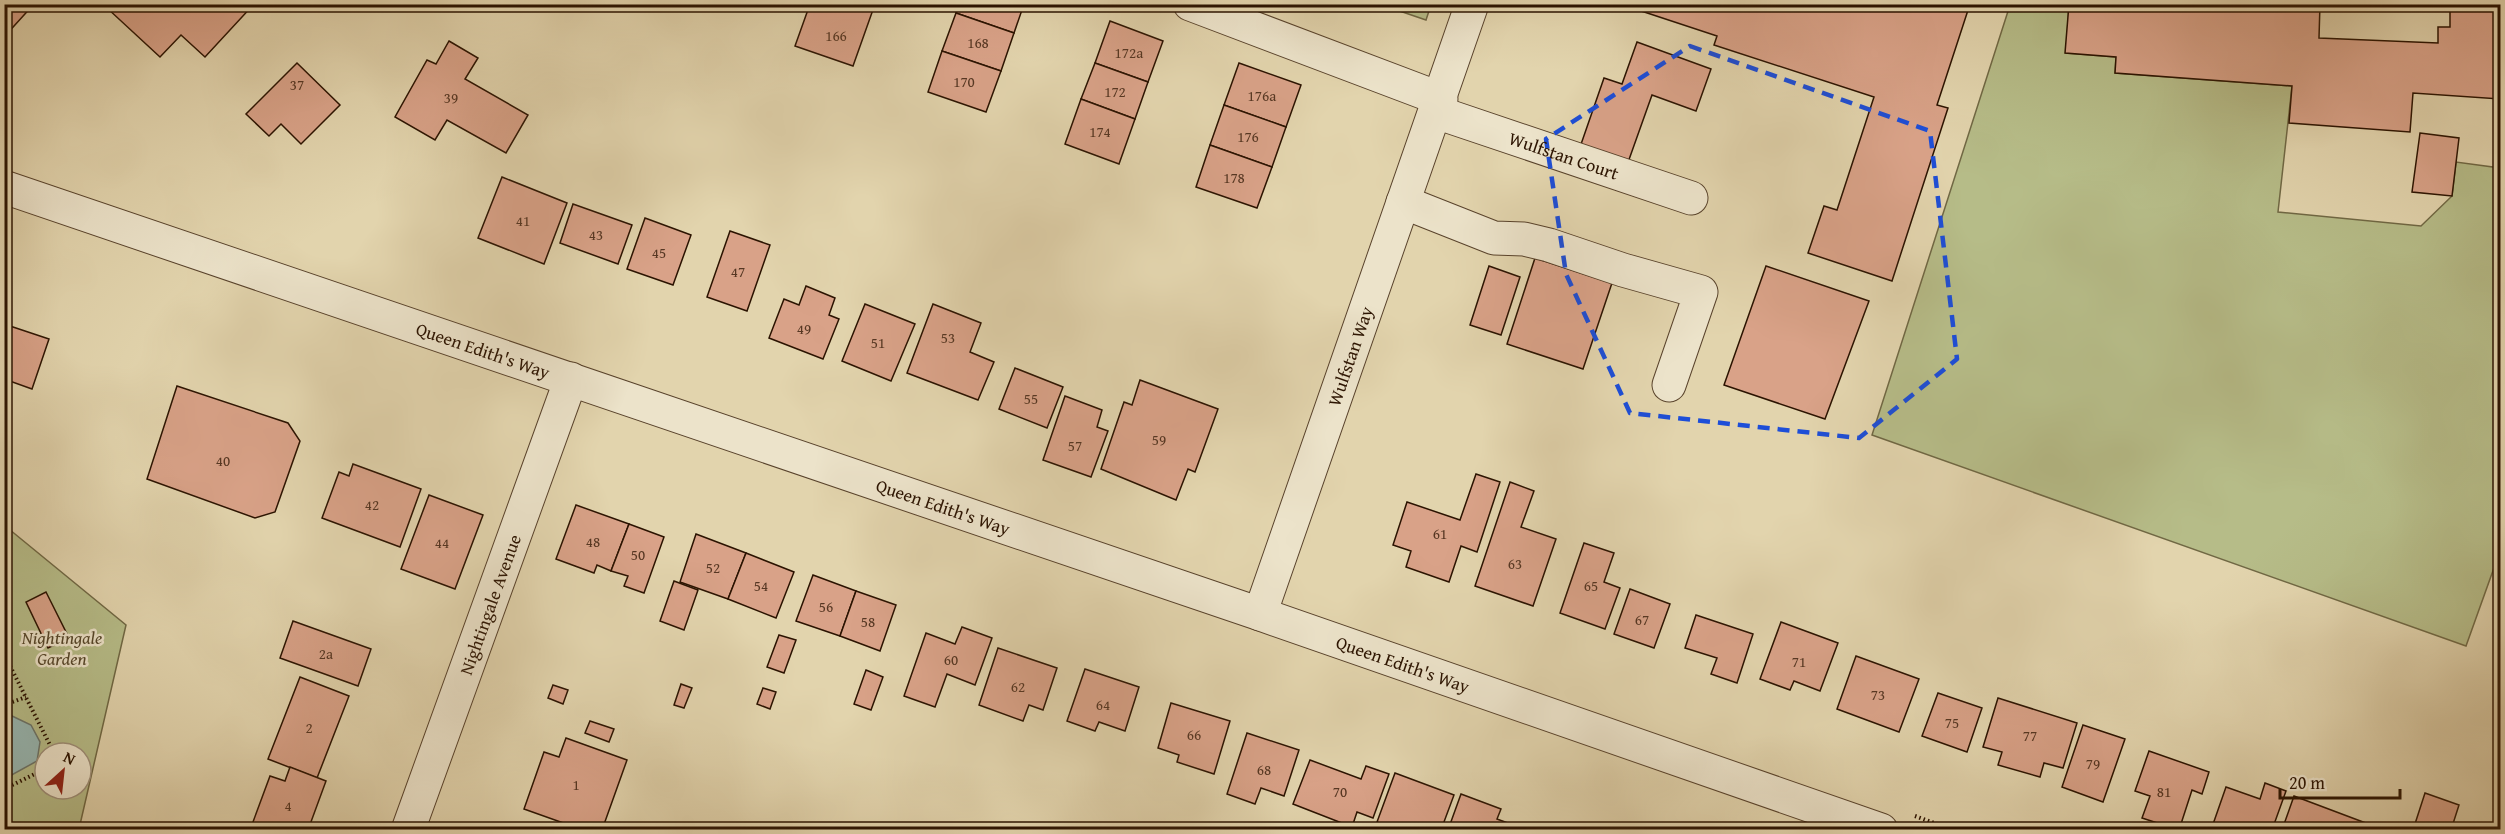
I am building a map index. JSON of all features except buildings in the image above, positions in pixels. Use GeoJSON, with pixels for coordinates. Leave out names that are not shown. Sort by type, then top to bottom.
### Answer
{"type":"FeatureCollection","features":[{"type":"Feature","properties":{"kind":"street"},"geometry":{"type":"LineString","coordinates":[[1190,4],[1438,106]]}},
{"type":"Feature","properties":{"kind":"street","name":"Wulfstan Way"},"geometry":{"type":"LineString","coordinates":[[1260,614],[1472,4]]}},
{"type":"Feature","properties":{"kind":"street","name":"Wulfstan Court"},"geometry":{"type":"LineString","coordinates":[[1438,106],[1691,198]]}},
{"type":"Feature","properties":{"kind":"street","name":"Queen Edith's Way"},"geometry":{"type":"LineString","coordinates":[[4,188],[1260,614],[1881,830]]}},
{"type":"Feature","properties":{"kind":"street"},"geometry":{"type":"LineString","coordinates":[[1402,202],[1494,238],[1524,239],[1549,245],[1623,270],[1701,292],[1669,385]]}},
{"type":"Feature","properties":{"kind":"street","name":"Nightingale Avenue"},"geometry":{"type":"LineString","coordinates":[[408,830],[571,379]]}},
{"type":"Feature","properties":{"kind":"path"},"geometry":{"type":"LineString","coordinates":[[4,654],[48,741]]}},
{"type":"Feature","properties":{"kind":"path"},"geometry":{"type":"LineString","coordinates":[[4,705],[26,697]]}},
{"type":"Feature","properties":{"kind":"path"},"geometry":{"type":"LineString","coordinates":[[4,789],[33,775]]}},
{"type":"Feature","properties":{"kind":"highlighted area"},"geometry":{"type":"Polygon","coordinates":[[[1690,46],[1930,131],[1957,359],[1859,438],[1630,413],[1566,274],[1546,139],[1690,46]]]}},
{"type":"Feature","properties":{"kind":"green space"},"geometry":{"type":"Polygon","coordinates":[[[1431,4],[1426,20],[1382,5],[1431,4]]]}},
{"type":"Feature","properties":{"kind":"green space"},"geometry":{"type":"Polygon","coordinates":[[[2010,5],[2069,5],[2066,53],[2116,57],[2115,73],[2292,86],[2278,212],[2421,226],[2452,196],[2456,162],[2500,168],[2500,551],[2466,646],[1872,435],[2010,5]]]}},
{"type":"Feature","properties":{"kind":"green space","name":"Nightingale Garden"},"geometry":{"type":"Polygon","coordinates":[[[4,525],[126,625],[93,768],[93,741],[33,741],[33,801],[85,801],[79,829],[5,829],[4,525]]]}},
{"type":"Feature","properties":{"kind":"water"},"geometry":{"type":"Polygon","coordinates":[[[10,715],[31,725],[39,741],[33,741],[33,763],[8,777],[5,777],[5,721],[10,715]]]}}]}
